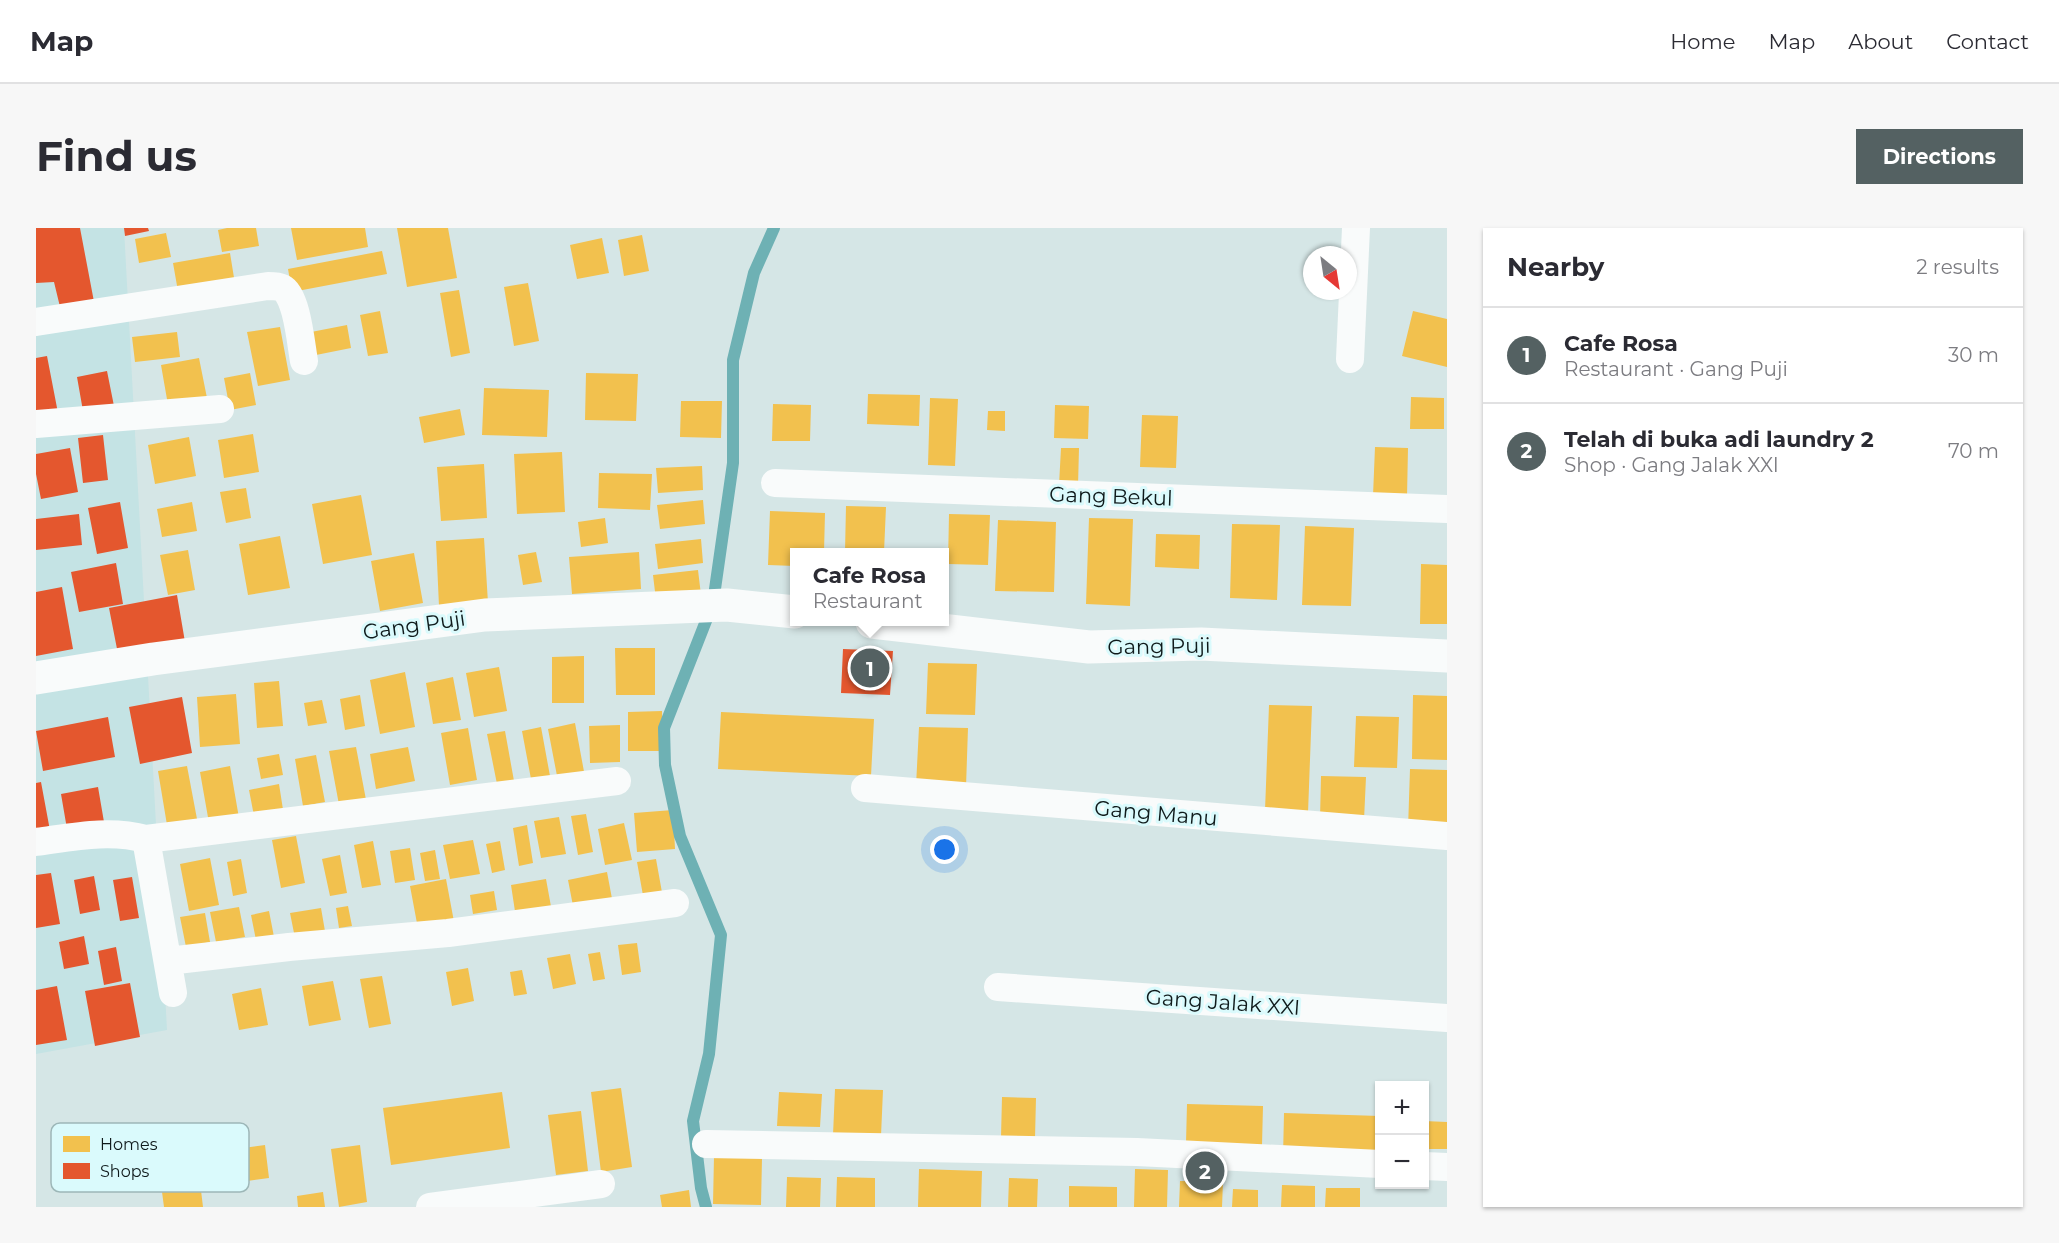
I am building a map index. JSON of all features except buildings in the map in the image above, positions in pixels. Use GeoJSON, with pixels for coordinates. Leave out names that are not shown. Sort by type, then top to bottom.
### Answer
{"type":"FeatureCollection","features":[{"type":"Feature","properties":{"kind":"street"},"geometry":{"type":"LineString","coordinates":[[1350,359],[1356,228]]}},
{"type":"Feature","properties":{"kind":"street"},"geometry":{"type":"LineString","coordinates":[[36,322],[268,286],[281,287],[293,302],[304,362]]}},
{"type":"Feature","properties":{"kind":"street"},"geometry":{"type":"LineString","coordinates":[[36,424],[220,409]]}},
{"type":"Feature","properties":{"kind":"street","name":"Gang Bekul"},"geometry":{"type":"LineString","coordinates":[[775,483],[1447,510]]}},
{"type":"Feature","properties":{"kind":"street","name":"Gang Puji"},"geometry":{"type":"LineString","coordinates":[[36,678],[153,659],[485,615],[727,605],[790,611]]}},
{"type":"Feature","properties":{"kind":"street","name":"Gang Puji"},"geometry":{"type":"LineString","coordinates":[[914,626],[1089,647],[1201,644],[1447,656]]}},
{"type":"Feature","properties":{"kind":"street"},"geometry":{"type":"LineString","coordinates":[[36,842],[111,832],[146,839],[617,781]]}},
{"type":"Feature","properties":{"kind":"street","name":"Gang Manu"},"geometry":{"type":"LineString","coordinates":[[865,788],[1447,836]]}},
{"type":"Feature","properties":{"kind":"street"},"geometry":{"type":"LineString","coordinates":[[146,839],[173,993]]}},
{"type":"Feature","properties":{"kind":"street"},"geometry":{"type":"LineString","coordinates":[[168,962],[289,947],[448,933],[675,903]]}},
{"type":"Feature","properties":{"kind":"street","name":"Gang Jalak XXI"},"geometry":{"type":"LineString","coordinates":[[998,987],[1447,1018]]}},
{"type":"Feature","properties":{"kind":"street"},"geometry":{"type":"LineString","coordinates":[[706,1144],[1137,1152],[1375,1164]]}},
{"type":"Feature","properties":{"kind":"street"},"geometry":{"type":"LineString","coordinates":[[1429,1166],[1447,1167]]}},
{"type":"Feature","properties":{"kind":"street"},"geometry":{"type":"LineString","coordinates":[[430,1207],[601,1184]]}},
{"type":"Feature","properties":{"kind":"shaded area"},"geometry":{"type":"Polygon","coordinates":[[[36,228],[124,228],[167,1030],[36,1054],[36,228]]]}},
{"type":"Feature","properties":{"kind":"waterway"},"geometry":{"type":"LineString","coordinates":[[706,1207],[701,1188],[693,1121],[709,1054],[721,935],[680,836],[665,765],[664,728],[713,603],[733,463],[733,360],[754,273],[774,228]]}},
{"type":"Feature","properties":{"kind":"place","name":"Cafe Rosa"},"geometry":{"type":"Point","coordinates":[870,668]}},
{"type":"Feature","properties":{"kind":"place","name":"Telah di buka adi laundry 2"},"geometry":{"type":"Point","coordinates":[1205,1171]}}]}
